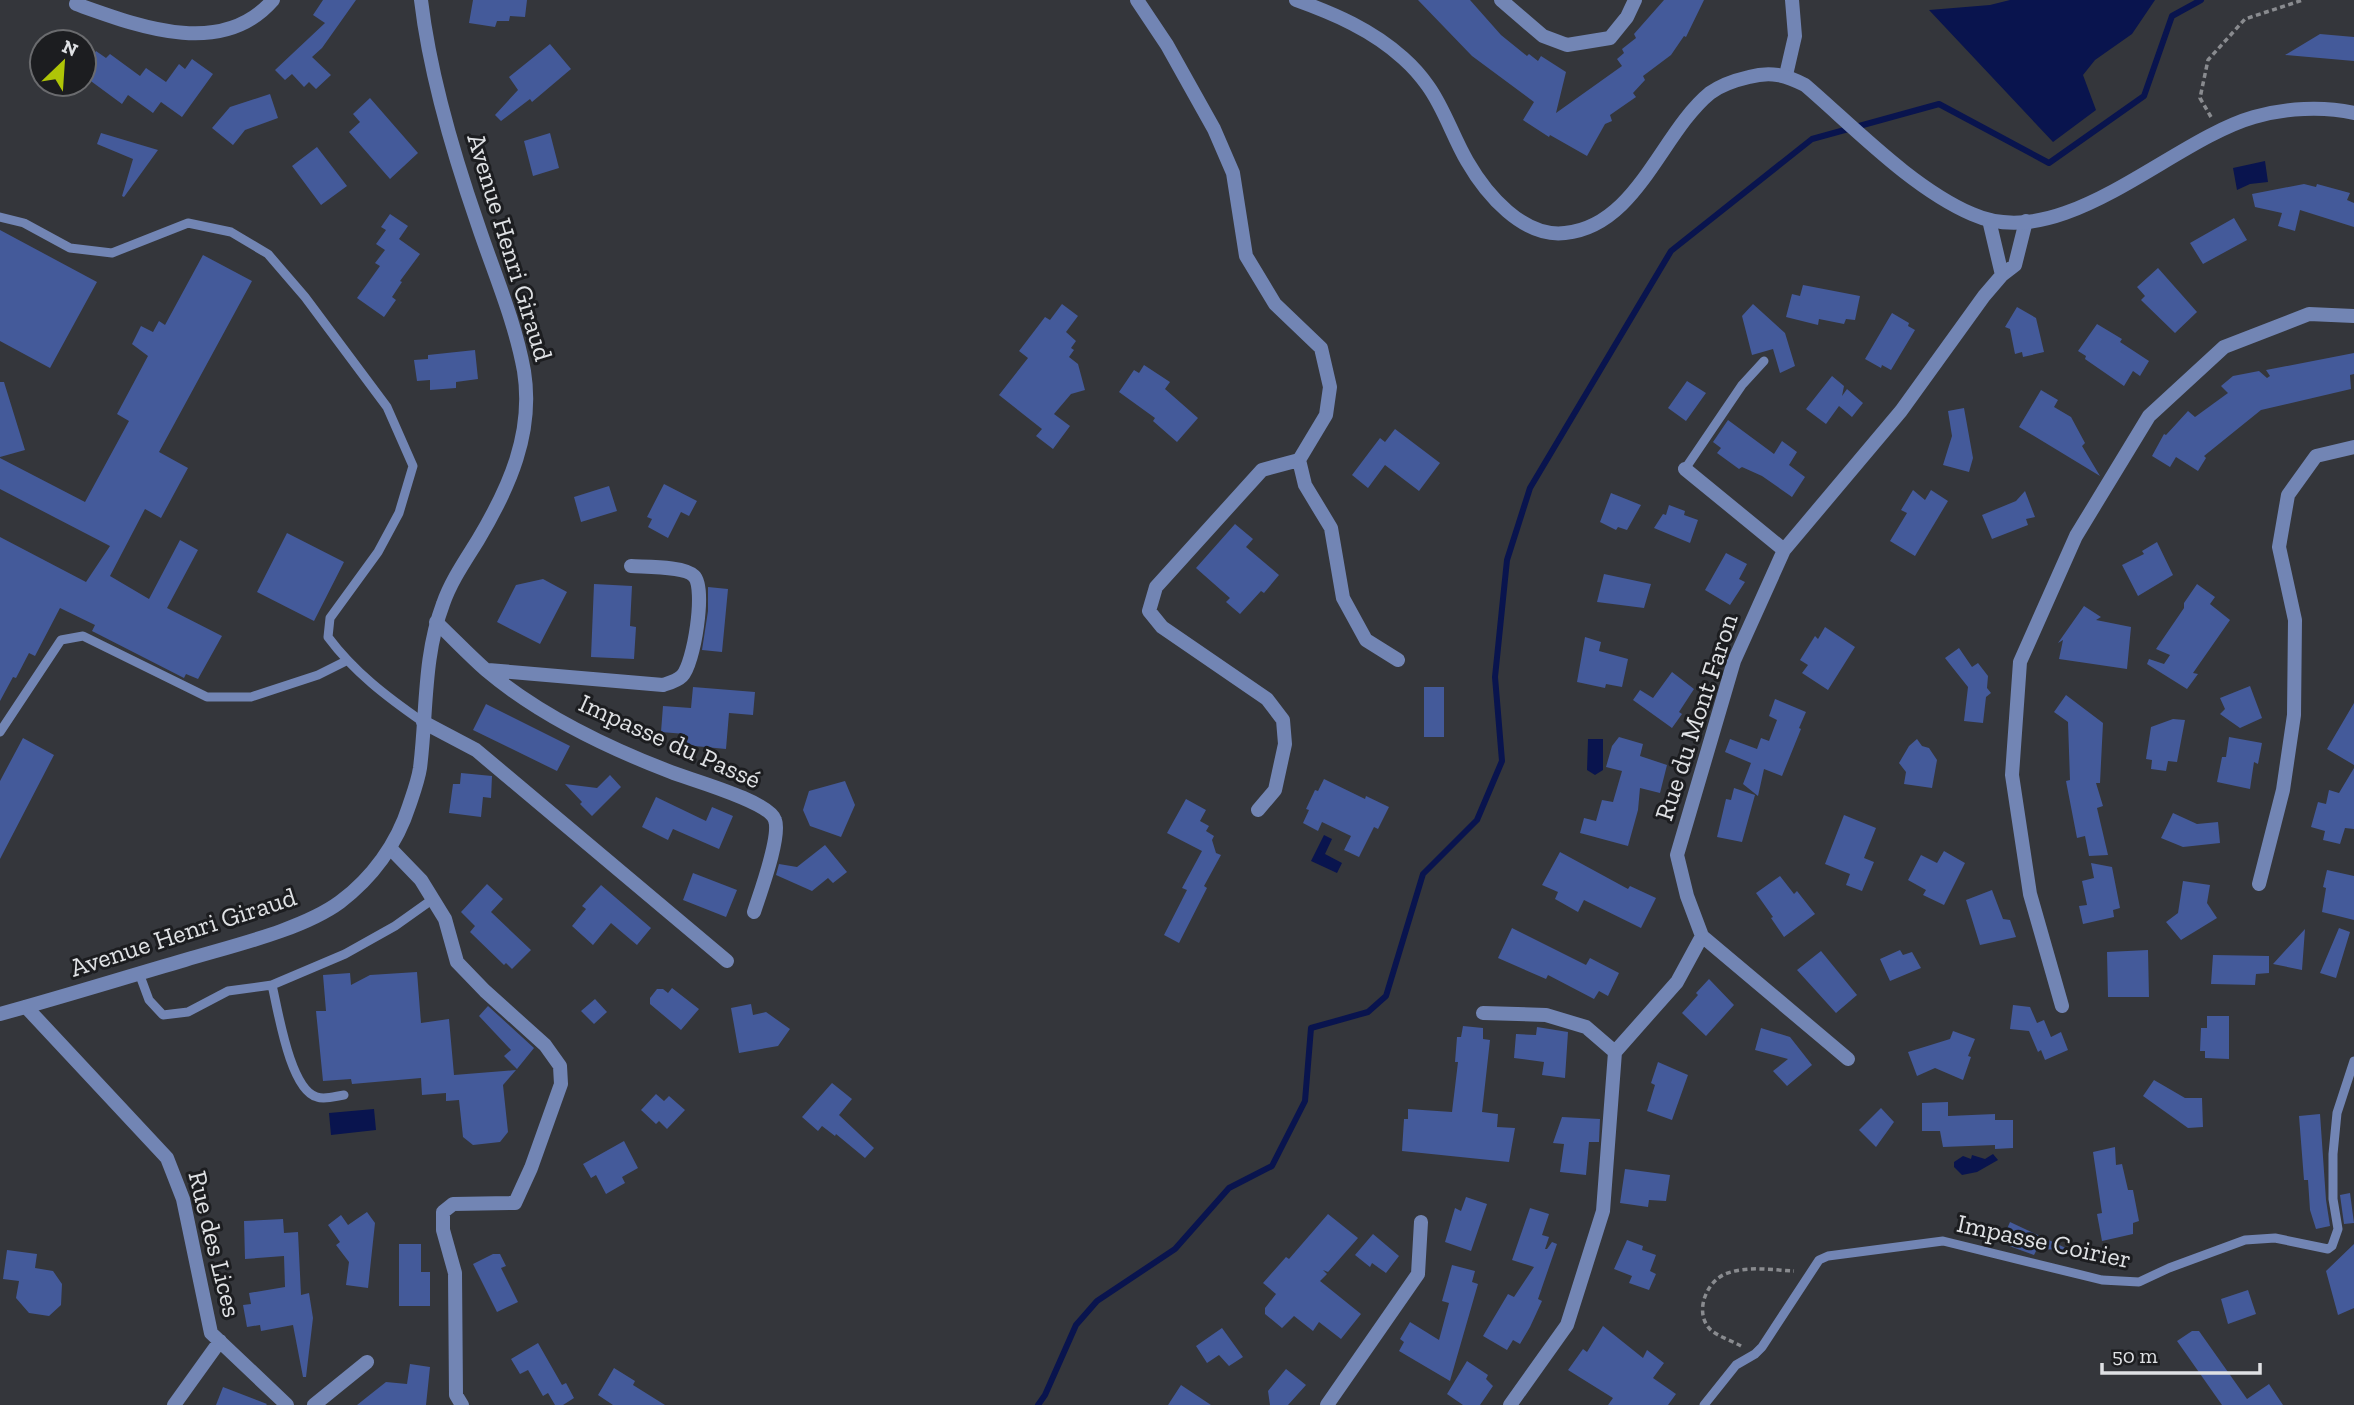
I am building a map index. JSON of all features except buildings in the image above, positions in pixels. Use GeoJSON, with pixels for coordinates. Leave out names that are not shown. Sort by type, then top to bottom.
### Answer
{"type":"FeatureCollection","features":[{"type":"Feature","properties":{"kind":"street"},"geometry":{"type":"LineString","coordinates":[[76,4],[119,20],[172,34],[226,31],[260,15],[273,0]]}},
{"type":"Feature","properties":{"kind":"street","name":"Avenue Henri Giraud"},"geometry":{"type":"LineString","coordinates":[[0,1014],[239,944],[308,919],[337,904],[367,877],[391,849],[408,811],[419,771],[427,671],[436,622],[453,581],[507,490],[520,450],[526,409],[524,374],[516,337],[454,149],[435,80],[421,0]]}},
{"type":"Feature","properties":{"kind":"street"},"geometry":{"type":"LineString","coordinates":[[1137,0],[1167,45],[1214,129],[1233,173],[1246,256],[1275,304],[1321,348],[1330,387],[1326,415],[1299,460],[1262,470],[1156,587],[1149,611],[1162,627],[1267,699],[1283,720],[1285,744],[1275,790],[1258,810]]}},
{"type":"Feature","properties":{"kind":"street"},"geometry":{"type":"LineString","coordinates":[[1296,0],[1333,14],[1372,34],[1404,59],[1429,86],[1468,163],[1488,190],[1525,224],[1551,233],[1565,233],[1593,226],[1611,213],[1637,189],[1695,108],[1712,92],[1737,80],[1765,73],[1786,75],[1805,85],[1928,191],[1973,215],[1989,220],[2026,221],[2074,211],[2218,132],[2255,117],[2305,109],[2354,113]]}},
{"type":"Feature","properties":{"kind":"street"},"geometry":{"type":"LineString","coordinates":[[1501,0],[1543,36],[1567,45],[1611,38],[1627,17],[1635,0]]}},
{"type":"Feature","properties":{"kind":"street"},"geometry":{"type":"LineString","coordinates":[[1786,75],[1795,36],[1792,0]]}},
{"type":"Feature","properties":{"kind":"street"},"geometry":{"type":"LineString","coordinates":[[1989,220],[2002,275]]}},
{"type":"Feature","properties":{"kind":"street","name":"Rue du Mont Faron"},"geometry":{"type":"LineString","coordinates":[[1848,1059],[1702,936],[1687,896],[1677,855],[1734,661],[1784,550],[1900,411],[1984,296],[2002,275],[2015,265],[2026,221]]}},
{"type":"Feature","properties":{"kind":"street"},"geometry":{"type":"LineString","coordinates":[[2062,1006],[2030,894],[2012,775],[2020,662],[2076,536],[2149,416],[2224,347],[2309,314],[2354,316]]}},
{"type":"Feature","properties":{"kind":"street"},"geometry":{"type":"LineString","coordinates":[[2259,884],[2283,790],[2294,715],[2295,620],[2279,547],[2288,495],[2316,456],[2354,447]]}},
{"type":"Feature","properties":{"kind":"street"},"geometry":{"type":"LineString","coordinates":[[1299,460],[1305,485],[1331,528],[1343,598],[1366,640],[1398,660]]}},
{"type":"Feature","properties":{"kind":"street"},"geometry":{"type":"LineString","coordinates":[[1685,469],[1784,550]]}},
{"type":"Feature","properties":{"kind":"street"},"geometry":{"type":"LineString","coordinates":[[486,670],[663,685],[682,676],[691,660],[699,602],[698,580],[692,574],[675,569],[631,566]]}},
{"type":"Feature","properties":{"kind":"street","name":"Impasse du Passé"},"geometry":{"type":"LineString","coordinates":[[436,622],[486,670],[534,706],[604,744],[671,772],[743,797],[770,812],[776,821],[776,838],[754,912]]}},
{"type":"Feature","properties":{"kind":"street"},"geometry":{"type":"LineString","coordinates":[[423,722],[476,750],[727,961]]}},
{"type":"Feature","properties":{"kind":"street"},"geometry":{"type":"LineString","coordinates":[[391,849],[421,880],[445,919],[457,962],[545,1045],[560,1066],[561,1084],[531,1168],[515,1203],[453,1205],[443,1212],[443,1230],[456,1273],[456,1395],[462,1405]]}},
{"type":"Feature","properties":{"kind":"street"},"geometry":{"type":"LineString","coordinates":[[1510,1405],[1567,1325],[1603,1211],[1615,1052],[1677,982],[1702,936]]}},
{"type":"Feature","properties":{"kind":"street","name":"Rue des Lices"},"geometry":{"type":"LineString","coordinates":[[26,1007],[167,1158],[183,1199],[211,1333],[220,1341],[174,1405]]}},
{"type":"Feature","properties":{"kind":"street"},"geometry":{"type":"LineString","coordinates":[[1483,1013],[1546,1015],[1586,1027],[1615,1052]]}},
{"type":"Feature","properties":{"kind":"street"},"geometry":{"type":"LineString","coordinates":[[1327,1405],[1418,1274],[1420,1222]]}},
{"type":"Feature","properties":{"kind":"street"},"geometry":{"type":"LineString","coordinates":[[220,1341],[287,1405]]}},
{"type":"Feature","properties":{"kind":"street"},"geometry":{"type":"LineString","coordinates":[[314,1405],[368,1362]]}},
{"type":"Feature","properties":{"kind":"lane"},"geometry":{"type":"LineString","coordinates":[[0,217],[24,223],[69,248],[112,253],[188,223],[231,232],[268,254],[305,297],[387,407],[413,466],[399,513],[378,552],[330,618],[328,636],[346,662],[386,696],[423,722]]}},
{"type":"Feature","properties":{"kind":"lane"},"geometry":{"type":"LineString","coordinates":[[1685,469],[1742,385],[1764,361]]}},
{"type":"Feature","properties":{"kind":"lane"},"geometry":{"type":"LineString","coordinates":[[0,732],[61,640],[83,636],[207,697],[251,696],[318,675],[346,662]]}},
{"type":"Feature","properties":{"kind":"lane"},"geometry":{"type":"LineString","coordinates":[[139,973],[149,1000],[163,1015],[187,1012],[228,991],[272,985],[345,954],[395,926],[433,899]]}},
{"type":"Feature","properties":{"kind":"lane"},"geometry":{"type":"LineString","coordinates":[[272,985],[300,1083],[309,1094],[319,1098],[344,1095]]}},
{"type":"Feature","properties":{"kind":"lane","name":"Impasse Coirier"},"geometry":{"type":"LineString","coordinates":[[1704,1405],[1736,1365],[1755,1354],[1819,1260],[1828,1256],[1943,1241],[2102,1280],[2139,1282],[2245,1240],[2275,1238],[2328,1249],[2332,1246],[2338,1229],[2333,1199],[2337,1113],[2354,1061]]}},
{"type":"Feature","properties":{"kind":"path"},"geometry":{"type":"LineString","coordinates":[[2218,132],[2200,98],[2208,60],[2245,19],[2302,0]]}},
{"type":"Feature","properties":{"kind":"path"},"geometry":{"type":"LineString","coordinates":[[1755,1354],[1711,1330],[1703,1317],[1704,1299],[1713,1283],[1723,1275],[1745,1269],[1811,1272]]}},
{"type":"Feature","properties":{"kind":"shaded area"},"geometry":{"type":"Polygon","coordinates":[[[2010,0],[2155,0],[2132,34],[2095,60],[2083,75],[2096,110],[2053,142],[1929,10],[1990,5],[2010,0]]]}},
{"type":"Feature","properties":{"kind":"shaded area"},"geometry":{"type":"Polygon","coordinates":[[[2265,161],[2268,182],[2250,184],[2237,190],[2233,168],[2265,161]]]}},
{"type":"Feature","properties":{"kind":"shaded area"},"geometry":{"type":"Polygon","coordinates":[[[1588,739],[1603,739],[1603,770],[1595,775],[1587,770],[1588,739]]]}},
{"type":"Feature","properties":{"kind":"shaded area"},"geometry":{"type":"Polygon","coordinates":[[[1324,835],[1332,839],[1325,854],[1342,863],[1337,873],[1311,861],[1324,835]]]}},
{"type":"Feature","properties":{"kind":"shaded area"},"geometry":{"type":"Polygon","coordinates":[[[374,1109],[376,1130],[331,1135],[329,1113],[374,1109]]]}},
{"type":"Feature","properties":{"kind":"shaded area"},"geometry":{"type":"Polygon","coordinates":[[[1993,1154],[1998,1160],[1977,1172],[1962,1175],[1954,1167],[1954,1162],[1963,1156],[1971,1159],[1972,1155],[1985,1159],[1993,1154]]]}},
{"type":"Feature","properties":{"kind":"waterway"},"geometry":{"type":"LineString","coordinates":[[1038,1405],[1076,1325],[1097,1301],[1175,1249],[1229,1188],[1272,1166],[1305,1101],[1311,1028],[1368,1012],[1386,996],[1423,874],[1477,820],[1502,761],[1495,677],[1507,560],[1530,488],[1671,251],[1812,139],[1939,104],[2049,163],[2144,96],[2172,16],[2201,0]]}}]}
